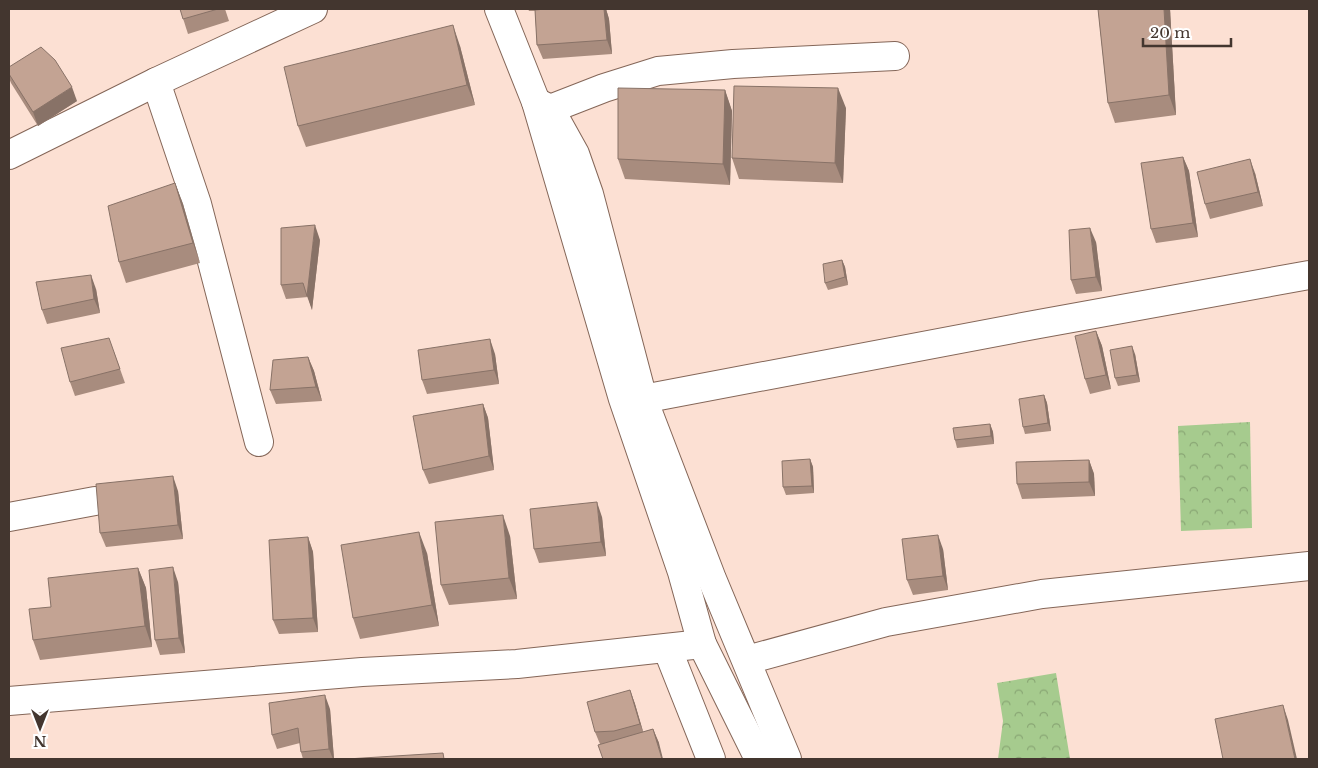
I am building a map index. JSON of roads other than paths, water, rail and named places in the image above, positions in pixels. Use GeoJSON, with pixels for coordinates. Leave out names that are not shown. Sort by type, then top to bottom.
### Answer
{"type":"FeatureCollection","features":[{"type":"Feature","properties":{"kind":"street"},"geometry":{"type":"LineString","coordinates":[[9,155],[156,82],[313,9]]}},
{"type":"Feature","properties":{"kind":"street"},"geometry":{"type":"LineString","coordinates":[[499,9],[543,106],[633,400],[702,644],[755,751]]}},
{"type":"Feature","properties":{"kind":"street"},"geometry":{"type":"LineString","coordinates":[[543,106],[658,72],[733,64],[895,56]]}},
{"type":"Feature","properties":{"kind":"street"},"geometry":{"type":"LineString","coordinates":[[156,82],[197,204],[259,442]]}},
{"type":"Feature","properties":{"kind":"street"},"geometry":{"type":"LineString","coordinates":[[633,400],[1309,275]]}},
{"type":"Feature","properties":{"kind":"street"},"geometry":{"type":"LineString","coordinates":[[633,400],[747,660],[787,759]]}},
{"type":"Feature","properties":{"kind":"street"},"geometry":{"type":"LineString","coordinates":[[9,518],[95,500]]}},
{"type":"Feature","properties":{"kind":"street"},"geometry":{"type":"LineString","coordinates":[[747,660],[886,622],[1042,594],[1309,566]]}},
{"type":"Feature","properties":{"kind":"street"},"geometry":{"type":"LineString","coordinates":[[9,701],[344,673],[526,663],[702,644]]}},
{"type":"Feature","properties":{"kind":"street"},"geometry":{"type":"LineString","coordinates":[[667,648],[712,759]]}}]}
